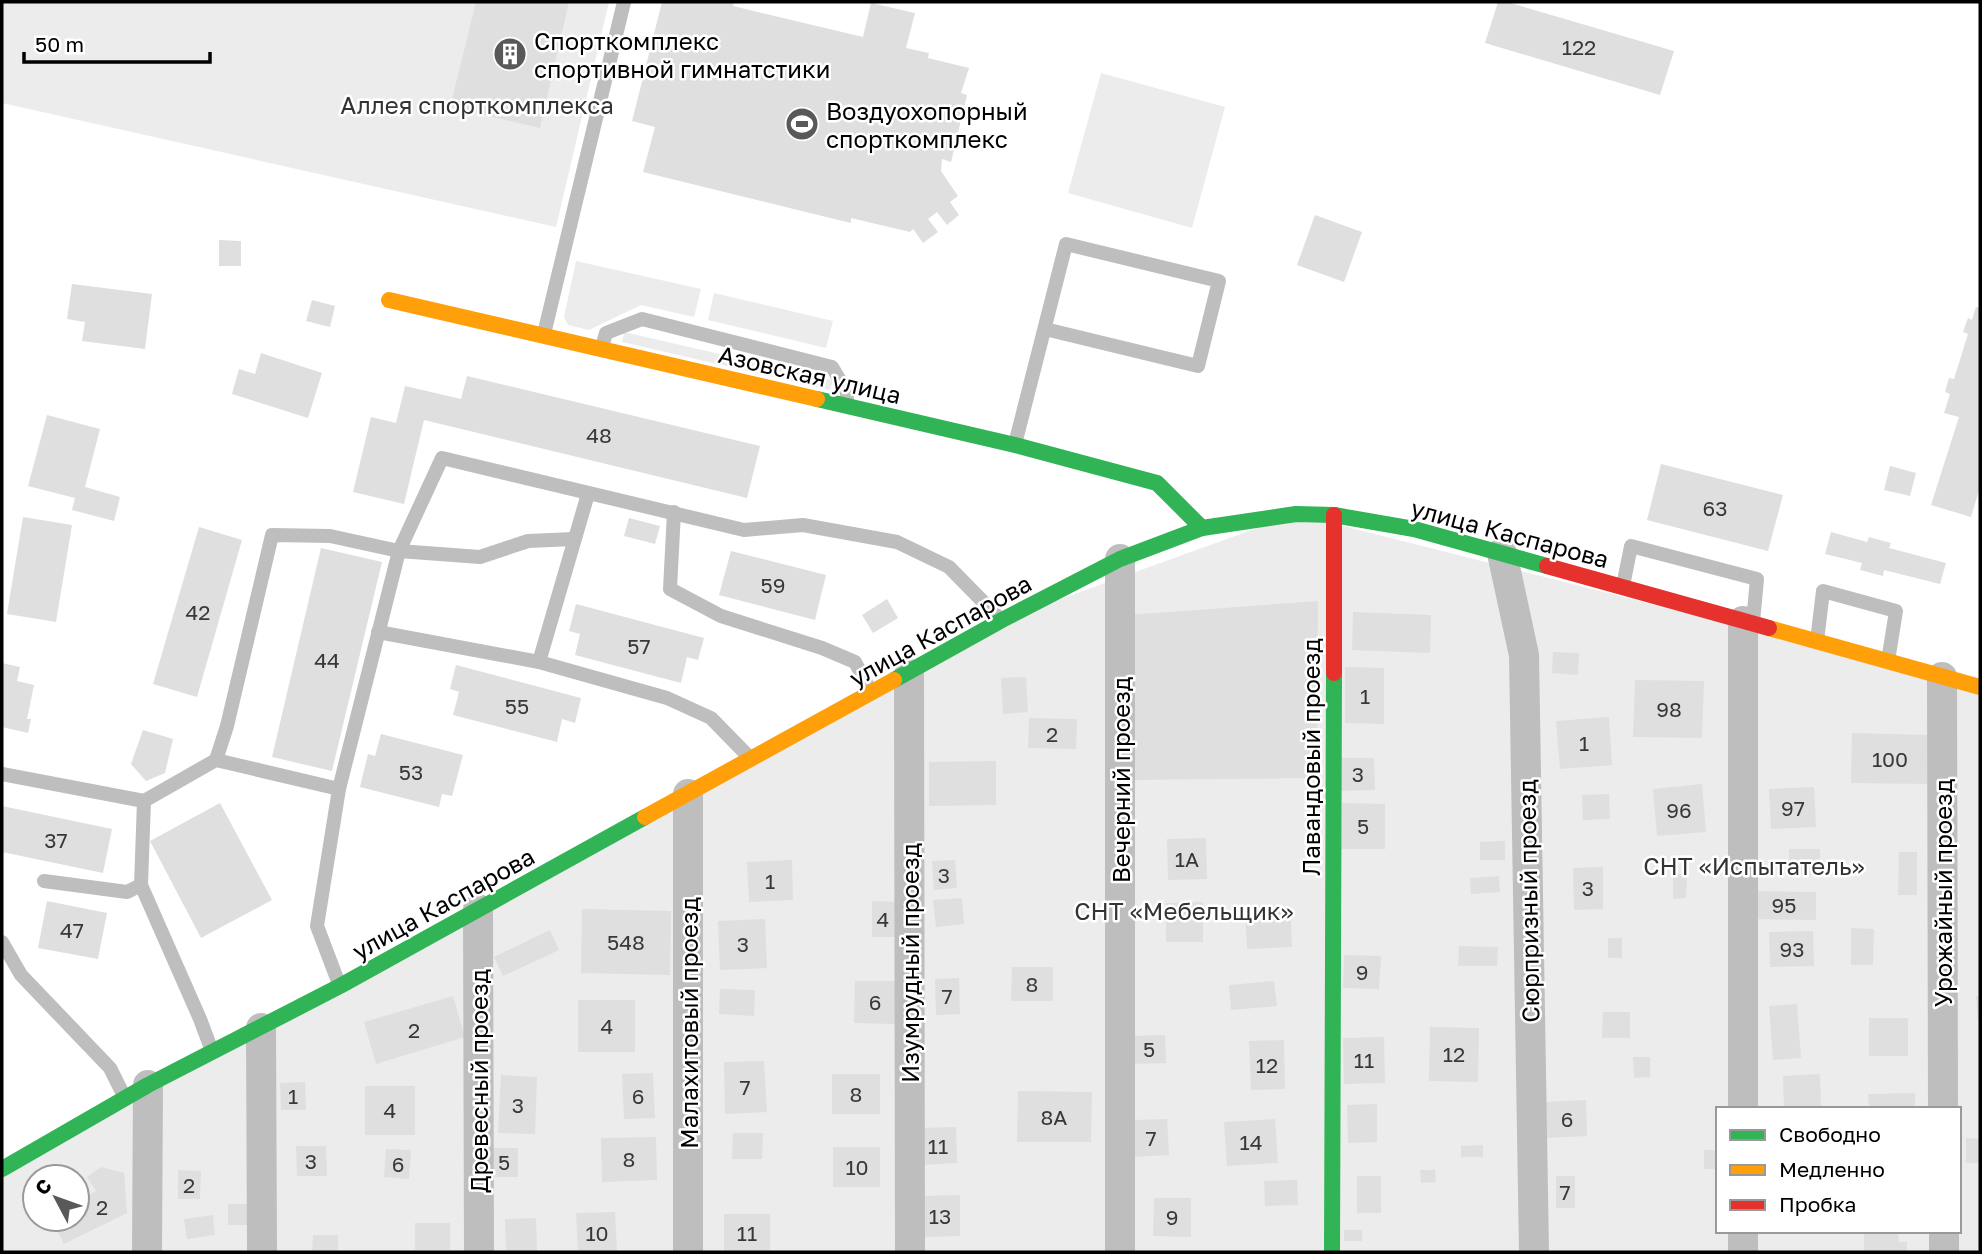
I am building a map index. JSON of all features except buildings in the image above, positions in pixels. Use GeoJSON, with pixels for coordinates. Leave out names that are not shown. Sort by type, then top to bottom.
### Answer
{"type":"FeatureCollection","features":[{"type":"Feature","properties":{"kind":"main road","name":"Азовская улица"},"geometry":{"type":"LineString","coordinates":[[389,300],[1015,445],[1157,483],[1202,528]]}},
{"type":"Feature","properties":{"kind":"main road","name":"улица Каспарова"},"geometry":{"type":"LineString","coordinates":[[5,1167],[137,1092],[340,986],[871,692],[909,674],[1002,620],[1121,559],[1202,528],[1296,514],[1334,515],[1414,529],[1942,677],[1976,682]]}},
{"type":"Feature","properties":{"kind":"main road","name":"Лавандовый проезд"},"geometry":{"type":"LineString","coordinates":[[1332,1252],[1334,515]]}},
{"type":"Feature","properties":{"kind":"street","name":"Сюрпризный проезд"},"geometry":{"type":"LineString","coordinates":[[1502,553],[1524,655],[1534,1252]]}},
{"type":"Feature","properties":{"kind":"street","name":"Вечерний проезд"},"geometry":{"type":"LineString","coordinates":[[1120,1252],[1121,559]]}},
{"type":"Feature","properties":{"kind":"street"},"geometry":{"type":"LineString","coordinates":[[1743,1107],[1748,622]]}},
{"type":"Feature","properties":{"kind":"street","name":"Изумрудный проезд"},"geometry":{"type":"LineString","coordinates":[[909,674],[910,1252]]}},
{"type":"Feature","properties":{"kind":"street","name":"Урожайный проезд"},"geometry":{"type":"LineString","coordinates":[[1942,677],[1943,1107]]}},
{"type":"Feature","properties":{"kind":"street","name":"Малахитовый проезд"},"geometry":{"type":"LineString","coordinates":[[688,794],[688,1252]]}},
{"type":"Feature","properties":{"kind":"street","name":"Древесный проезд"},"geometry":{"type":"LineString","coordinates":[[478,909],[479,1252]]}},
{"type":"Feature","properties":{"kind":"street"},"geometry":{"type":"LineString","coordinates":[[261,1028],[262,1252]]}},
{"type":"Feature","properties":{"kind":"street"},"geometry":{"type":"LineString","coordinates":[[137,1092],[147,1252]]}},
{"type":"Feature","properties":{"kind":"street"},"geometry":{"type":"LineString","coordinates":[[1743,1233],[1743,1252]]}},
{"type":"Feature","properties":{"kind":"street"},"geometry":{"type":"LineString","coordinates":[[1944,1233],[1944,1252]]}},
{"type":"Feature","properties":{"kind":"lane"},"geometry":{"type":"LineString","coordinates":[[543,336],[624,2]]}},
{"type":"Feature","properties":{"kind":"lane"},"geometry":{"type":"LineString","coordinates":[[1015,445],[1066,244],[1219,281],[1198,366],[1045,329]]}},
{"type":"Feature","properties":{"kind":"lane"},"geometry":{"type":"LineString","coordinates":[[601,349],[606,333],[642,319],[832,366],[847,392],[848,406]]}},
{"type":"Feature","properties":{"kind":"lane"},"geometry":{"type":"LineString","coordinates":[[340,986],[317,926],[340,789],[399,551],[442,458],[744,530],[803,525],[897,542],[949,567],[1002,620]]}},
{"type":"Feature","properties":{"kind":"lane"},"geometry":{"type":"LineString","coordinates":[[539,662],[588,494]]}},
{"type":"Feature","properties":{"kind":"lane"},"geometry":{"type":"LineString","coordinates":[[674,512],[670,589],[721,615],[822,648],[855,662],[871,692]]}},
{"type":"Feature","properties":{"kind":"lane"},"geometry":{"type":"LineString","coordinates":[[2,774],[144,801],[216,760],[227,726],[272,535],[330,536],[399,551],[480,557],[528,541],[574,538]]}},
{"type":"Feature","properties":{"kind":"lane"},"geometry":{"type":"LineString","coordinates":[[1622,587],[1631,546],[1757,579],[1748,622]]}},
{"type":"Feature","properties":{"kind":"lane"},"geometry":{"type":"LineString","coordinates":[[1817,642],[1823,591],[1896,611],[1888,662]]}},
{"type":"Feature","properties":{"kind":"lane"},"geometry":{"type":"LineString","coordinates":[[378,632],[539,662],[667,698],[711,718],[752,760]]}},
{"type":"Feature","properties":{"kind":"lane"},"geometry":{"type":"LineString","coordinates":[[216,760],[340,789]]}},
{"type":"Feature","properties":{"kind":"lane"},"geometry":{"type":"LineString","coordinates":[[144,801],[141,885],[213,1053]]}},
{"type":"Feature","properties":{"kind":"lane"},"geometry":{"type":"LineString","coordinates":[[44,881],[127,892],[141,885]]}},
{"type":"Feature","properties":{"kind":"lane"},"geometry":{"type":"LineString","coordinates":[[2,942],[21,975],[110,1068],[137,1092]]}},
{"type":"Feature","properties":{"kind":"lane"},"geometry":{"type":"LineString","coordinates":[[2,1150],[5,1167]]}},
{"type":"Feature","properties":{"kind":"green space","name":"Аллея спорткомплекса"},"geometry":{"type":"Polygon","coordinates":[[[2,2],[609,2],[556,227],[2,103],[2,2]]]}},
{"type":"Feature","properties":{"kind":"green space"},"geometry":{"type":"Polygon","coordinates":[[[1101,73],[1225,107],[1192,228],[1068,193],[1101,73]]]}},
{"type":"Feature","properties":{"kind":"green space"},"geometry":{"type":"Polygon","coordinates":[[[576,261],[701,289],[694,317],[641,305],[589,330],[568,325],[564,317],[576,261]]]}},
{"type":"Feature","properties":{"kind":"green space"},"geometry":{"type":"Polygon","coordinates":[[[714,293],[833,321],[826,348],[708,320],[714,293]]]}},
{"type":"Feature","properties":{"kind":"green space"},"geometry":{"type":"Polygon","coordinates":[[[624,332],[833,380],[830,390],[622,342],[624,332]]]}},
{"type":"Feature","properties":{"kind":"green space","name":"СНТ «Мебельщик»"},"geometry":{"type":"Polygon","coordinates":[[[1296,514],[1980,687],[1980,1252],[2,1252],[2,1169],[1002,620],[1296,514]]]}},
{"type":"Feature","properties":{"kind":"traffic: fast"},"geometry":{"type":"LineString","coordinates":[[817,399],[1015,445],[1157,483],[1202,528]]}},
{"type":"Feature","properties":{"kind":"traffic: fast"},"geometry":{"type":"LineString","coordinates":[[894,680],[1120,559],[1202,528],[1296,514],[1334,515],[1414,529],[1547,566]]}},
{"type":"Feature","properties":{"kind":"traffic: fast"},"geometry":{"type":"LineString","coordinates":[[1332,1252],[1334,673]]}},
{"type":"Feature","properties":{"kind":"traffic: fast"},"geometry":{"type":"LineString","coordinates":[[2,1169],[148,1085],[340,986],[645,817]]}},
{"type":"Feature","properties":{"kind":"traffic: slow"},"geometry":{"type":"LineString","coordinates":[[389,300],[817,399]]}},
{"type":"Feature","properties":{"kind":"traffic: slow"},"geometry":{"type":"LineString","coordinates":[[1769,628],[1980,687]]}},
{"type":"Feature","properties":{"kind":"traffic: slow"},"geometry":{"type":"LineString","coordinates":[[645,817],[894,680]]}},
{"type":"Feature","properties":{"kind":"traffic: jam"},"geometry":{"type":"LineString","coordinates":[[1334,515],[1334,673]]}},
{"type":"Feature","properties":{"kind":"traffic: jam"},"geometry":{"type":"LineString","coordinates":[[1547,566],[1769,628]]}},
{"type":"Feature","properties":{"kind":"place","name":"Спорткомплекс спортивной гимнатстики"},"geometry":{"type":"Point","coordinates":[510,54]}},
{"type":"Feature","properties":{"kind":"place","name":"Воздуохопорный спорткомплекс"},"geometry":{"type":"Point","coordinates":[802,124]}},
{"type":"Feature","properties":{"kind":"park label","name":"СНТ «Испытатель»"},"geometry":{"type":"Point","coordinates":[1754,865]}}]}
